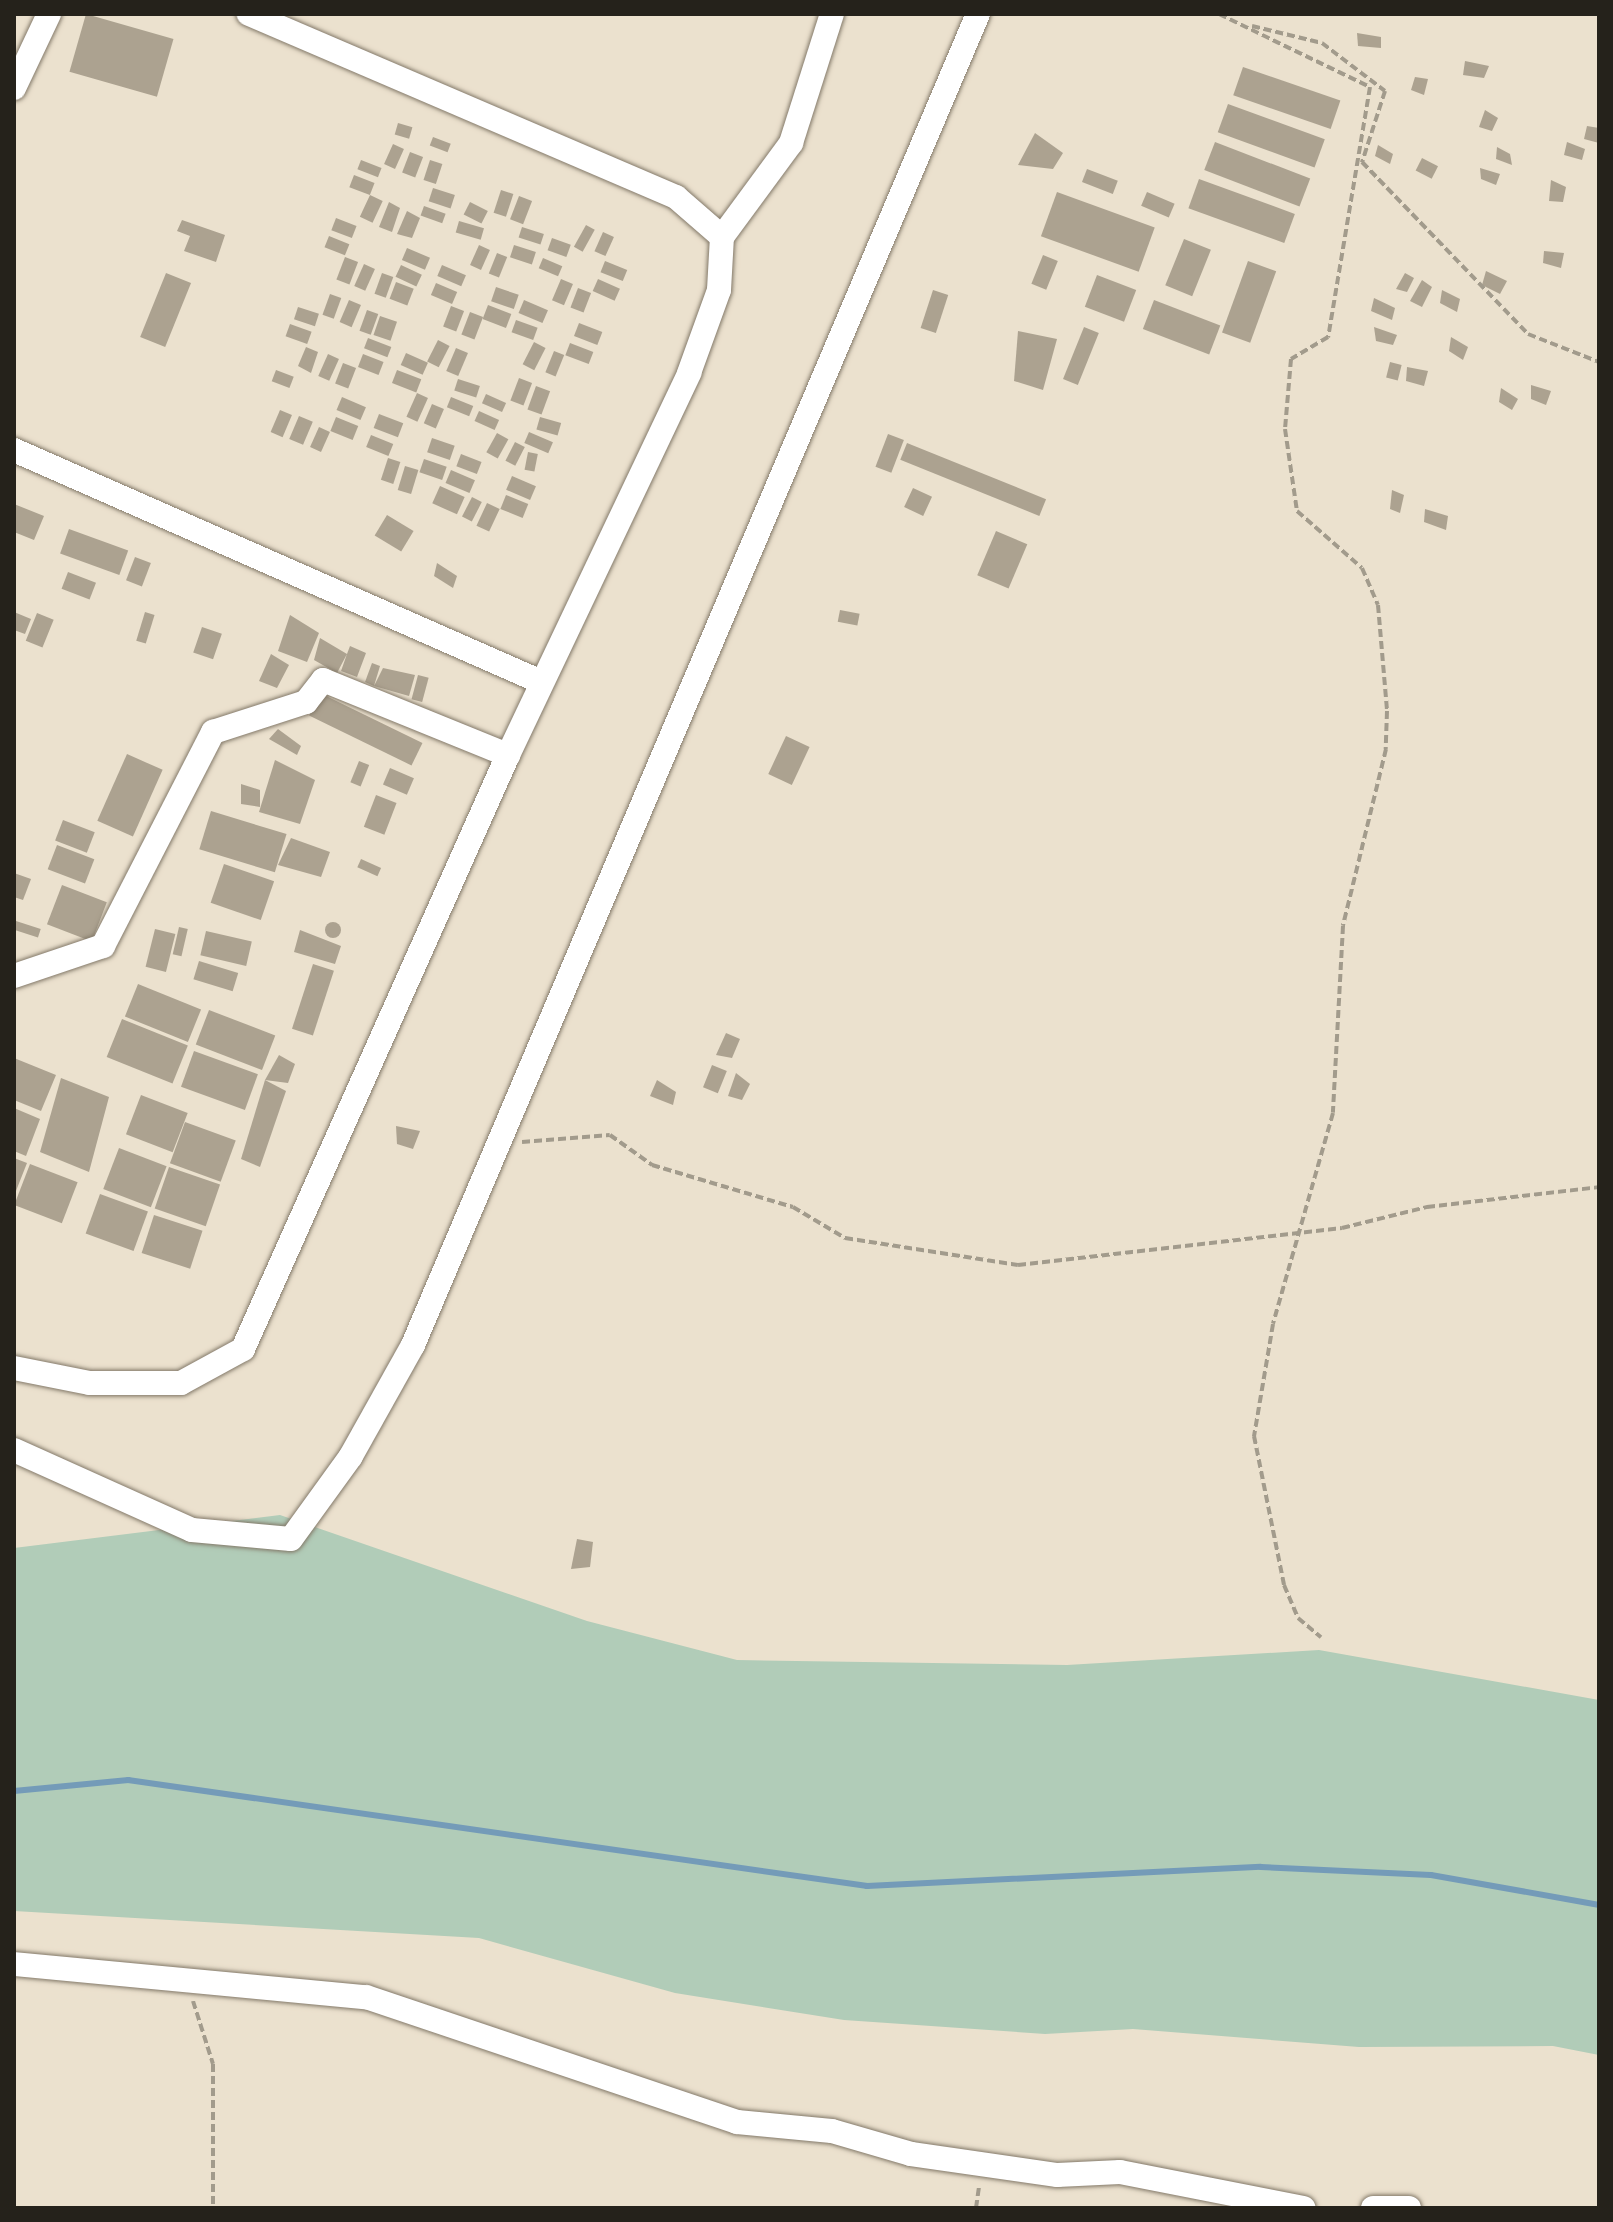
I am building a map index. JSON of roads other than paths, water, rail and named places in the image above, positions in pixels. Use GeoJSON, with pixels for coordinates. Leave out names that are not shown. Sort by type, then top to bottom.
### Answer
{"type":"FeatureCollection","features":[{"type":"Feature","properties":{"kind":"street"},"geometry":{"type":"LineString","coordinates":[[14,88],[49,14]]}},
{"type":"Feature","properties":{"kind":"street"},"geometry":{"type":"LineString","coordinates":[[249,14],[676,197],[722,237]]}},
{"type":"Feature","properties":{"kind":"street"},"geometry":{"type":"LineString","coordinates":[[14,1368],[90,1383],[181,1383],[243,1349],[539,681],[689,373],[719,290],[722,237],[791,143],[832,14]]}},
{"type":"Feature","properties":{"kind":"street"},"geometry":{"type":"LineString","coordinates":[[14,1450],[192,1530],[291,1539],[351,1456],[413,1345],[500,1145],[978,14]]}},
{"type":"Feature","properties":{"kind":"street"},"geometry":{"type":"LineString","coordinates":[[14,450],[539,681]]}},
{"type":"Feature","properties":{"kind":"street"},"geometry":{"type":"LineString","coordinates":[[14,976],[103,946],[213,732],[306,702],[323,680],[508,755]]}},
{"type":"Feature","properties":{"kind":"street"},"geometry":{"type":"LineString","coordinates":[[14,1964],[187,1983],[315,1989],[400,2005],[737,2122],[832,2131],[911,2154],[1057,2175],[1134,2174],[1304,2208]]}},
{"type":"Feature","properties":{"kind":"street"},"geometry":{"type":"LineString","coordinates":[[1373,2208],[1409,2208]]}},
{"type":"Feature","properties":{"kind":"waterway"},"geometry":{"type":"LineString","coordinates":[[14,1791],[128,1780],[867,1886],[1261,1867],[1431,1875],[1599,1905]]}}]}
